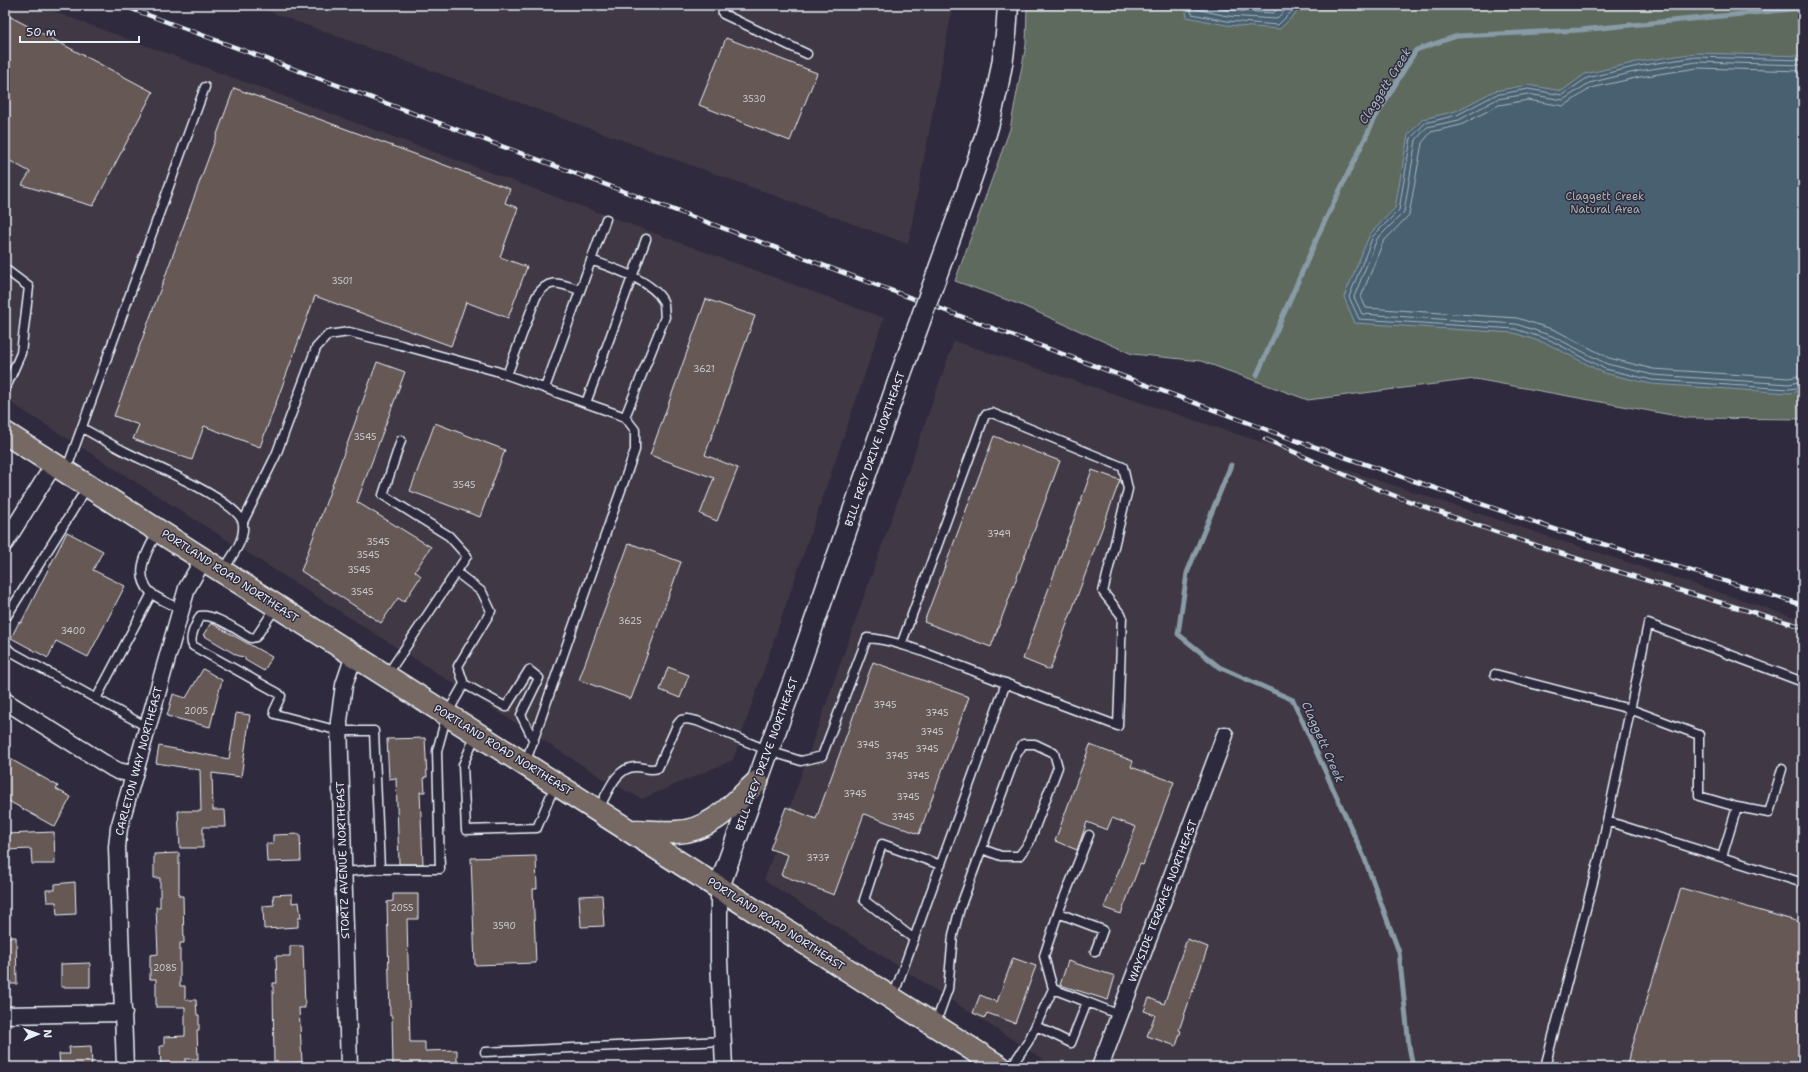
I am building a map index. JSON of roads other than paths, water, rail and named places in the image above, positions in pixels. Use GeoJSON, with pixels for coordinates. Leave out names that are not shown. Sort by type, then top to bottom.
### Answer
{"type":"FeatureCollection","features":[{"type":"Feature","properties":{"kind":"main road","name":"PORTLAND ROAD NORTHEAST"},"geometry":{"type":"LineString","coordinates":[[5,433],[204,558],[276,607],[556,783],[1000,1067]]}},
{"type":"Feature","properties":{"kind":"main road"},"geometry":{"type":"LineString","coordinates":[[631,831],[677,832],[708,824],[724,812],[757,782]]}},
{"type":"Feature","properties":{"kind":"street","name":"BILL FREY DRIVE NORTHEAST"},"geometry":{"type":"LineString","coordinates":[[719,887],[985,140],[1001,73],[1008,5]]}},
{"type":"Feature","properties":{"kind":"street"},"geometry":{"type":"LineString","coordinates":[[5,543],[60,468]]}},
{"type":"Feature","properties":{"kind":"street","name":"CARLETON WAY NORTHEAST"},"geometry":{"type":"LineString","coordinates":[[125,1067],[117,847],[119,828],[133,774],[187,588],[204,558]]}},
{"type":"Feature","properties":{"kind":"street","name":"STORTZ AVENUE NORTHEAST"},"geometry":{"type":"LineString","coordinates":[[350,1067],[339,731],[340,707],[344,685],[354,655]]}},
{"type":"Feature","properties":{"kind":"street"},"geometry":{"type":"LineString","coordinates":[[5,701],[112,768],[118,771],[133,774]]}},
{"type":"Feature","properties":{"kind":"street","name":"WAYSIDE TERRACE NORTHEAST"},"geometry":{"type":"LineString","coordinates":[[1100,1067],[1225,735]]}},
{"type":"Feature","properties":{"kind":"street"},"geometry":{"type":"LineString","coordinates":[[719,887],[719,959],[724,1067]]}},
{"type":"Feature","properties":{"kind":"street"},"geometry":{"type":"LineString","coordinates":[[5,1015],[124,1013]]}},
{"type":"Feature","properties":{"kind":"lane"},"geometry":{"type":"LineString","coordinates":[[722,5],[723,14],[807,54]]}},
{"type":"Feature","properties":{"kind":"lane"},"geometry":{"type":"LineString","coordinates":[[60,468],[82,428],[205,87]]}},
{"type":"Feature","properties":{"kind":"lane"},"geometry":{"type":"LineString","coordinates":[[545,388],[606,220]]}},
{"type":"Feature","properties":{"kind":"lane"},"geometry":{"type":"LineString","coordinates":[[586,403],[646,240]]}},
{"type":"Feature","properties":{"kind":"lane"},"geometry":{"type":"LineString","coordinates":[[591,260],[632,276],[651,288],[663,302],[665,317],[625,417]]}},
{"type":"Feature","properties":{"kind":"lane"},"geometry":{"type":"LineString","coordinates":[[5,269],[29,287],[21,353],[5,390]]}},
{"type":"Feature","properties":{"kind":"lane"},"geometry":{"type":"LineString","coordinates":[[507,375],[536,297],[541,289],[550,283],[561,284],[580,290]]}},
{"type":"Feature","properties":{"kind":"lane"},"geometry":{"type":"LineString","coordinates":[[223,571],[242,538],[243,522],[276,454],[316,348],[328,335],[349,332],[401,345],[507,375],[625,417],[635,430],[636,450],[526,764]]}},
{"type":"Feature","properties":{"kind":"lane"},"geometry":{"type":"LineString","coordinates":[[598,810],[617,776],[623,771],[630,767],[652,770],[658,768],[681,720],[688,719],[697,721],[768,751],[801,760],[822,756],[867,638],[880,638],[901,645],[1118,726],[1122,616],[1103,592],[1128,489],[1123,467],[992,413],[985,415],[901,645]]}},
{"type":"Feature","properties":{"kind":"lane"},"geometry":{"type":"LineString","coordinates":[[82,428],[127,453],[172,473],[234,509],[243,522]]}},
{"type":"Feature","properties":{"kind":"lane"},"geometry":{"type":"LineString","coordinates":[[386,675],[467,556],[449,536],[383,495],[401,440]]}},
{"type":"Feature","properties":{"kind":"lane"},"geometry":{"type":"LineString","coordinates":[[5,619],[88,486]]}},
{"type":"Feature","properties":{"kind":"lane"},"geometry":{"type":"LineString","coordinates":[[159,530],[143,560],[143,578],[152,593],[179,617],[192,635]]}},
{"type":"Feature","properties":{"kind":"lane"},"geometry":{"type":"LineString","coordinates":[[456,572],[482,592],[491,611],[458,666],[464,684],[506,707],[528,670],[539,678],[521,715],[534,740]]}},
{"type":"Feature","properties":{"kind":"lane"},"geometry":{"type":"LineString","coordinates":[[96,699],[152,593]]}},
{"type":"Feature","properties":{"kind":"lane"},"geometry":{"type":"LineString","coordinates":[[276,607],[256,637],[251,638],[214,618],[205,615],[200,616],[192,635],[191,643],[193,646],[278,693],[281,696],[274,710],[275,714],[339,731],[374,730],[380,869]]}},
{"type":"Feature","properties":{"kind":"lane"},"geometry":{"type":"LineString","coordinates":[[1545,1067],[1600,855],[1648,624],[1803,682]]}},
{"type":"Feature","properties":{"kind":"lane"},"geometry":{"type":"LineString","coordinates":[[5,645],[10,651],[147,727]]}},
{"type":"Feature","properties":{"kind":"lane"},"geometry":{"type":"LineString","coordinates":[[1495,674],[1630,709],[1699,735],[1699,796],[1737,807],[1769,813],[1782,769]]}},
{"type":"Feature","properties":{"kind":"lane"},"geometry":{"type":"LineString","coordinates":[[343,872],[380,869],[440,869],[437,751],[447,714],[464,684]]}},
{"type":"Feature","properties":{"kind":"lane"},"geometry":{"type":"LineString","coordinates":[[893,999],[1006,684]]}},
{"type":"Feature","properties":{"kind":"lane"},"geometry":{"type":"LineString","coordinates":[[476,733],[463,765],[466,830],[537,828],[556,783]]}},
{"type":"Feature","properties":{"kind":"lane"},"geometry":{"type":"LineString","coordinates":[[934,1025],[948,990],[953,935],[956,921],[982,848],[1016,755],[1023,744],[1035,744],[1054,753],[1058,767],[1029,843],[1026,847],[1019,856],[1001,856],[982,848]]}},
{"type":"Feature","properties":{"kind":"lane"},"geometry":{"type":"LineString","coordinates":[[1722,857],[1737,807]]}},
{"type":"Feature","properties":{"kind":"lane"},"geometry":{"type":"LineString","coordinates":[[1607,821],[1803,882]]}},
{"type":"Feature","properties":{"kind":"lane"},"geometry":{"type":"LineString","coordinates":[[1011,1067],[1028,1042],[1053,989],[1044,956],[1058,913],[1089,835]]}},
{"type":"Feature","properties":{"kind":"lane"},"geometry":{"type":"LineString","coordinates":[[914,939],[864,900],[882,844],[941,865]]}},
{"type":"Feature","properties":{"kind":"lane"},"geometry":{"type":"LineString","coordinates":[[1058,913],[1103,930],[1095,952]]}},
{"type":"Feature","properties":{"kind":"lane"},"geometry":{"type":"LineString","coordinates":[[1053,989],[1120,1015]]}},
{"type":"Feature","properties":{"kind":"lane"},"geometry":{"type":"LineString","coordinates":[[1036,1026],[1071,1043],[1087,1002]]}},
{"type":"Feature","properties":{"kind":"lane"},"geometry":{"type":"LineString","coordinates":[[485,1052],[722,1041]]}},
{"type":"Feature","properties":{"kind":"water"},"geometry":{"type":"Polygon","coordinates":[[[1185,5],[1304,5],[1280,29],[1226,25],[1187,17],[1185,5]]]}},
{"type":"Feature","properties":{"kind":"water"},"geometry":{"type":"Polygon","coordinates":[[[1696,53],[1803,56],[1803,390],[1790,393],[1651,384],[1604,373],[1548,344],[1514,333],[1355,323],[1344,297],[1370,234],[1395,208],[1408,135],[1423,119],[1456,111],[1494,91],[1528,85],[1562,91],[1585,74],[1637,62],[1696,53]]]}},
{"type":"Feature","properties":{"kind":"waterway","name":"Claggett Creek"},"geometry":{"type":"LineString","coordinates":[[1257,375],[1320,231],[1375,118],[1416,50],[1457,36],[1580,30],[1803,8]]}},
{"type":"Feature","properties":{"kind":"waterway","name":"Claggett Creek"},"geometry":{"type":"LineString","coordinates":[[1231,465],[1187,573],[1178,634],[1219,667],[1293,700],[1364,857],[1399,952],[1409,1046],[1413,1067]]}},
{"type":"Feature","properties":{"kind":"railway"},"geometry":{"type":"LineString","coordinates":[[121,5],[1292,439],[1557,530],[1803,605]]}},
{"type":"Feature","properties":{"kind":"railway"},"geometry":{"type":"LineString","coordinates":[[1265,439],[1398,497],[1498,533],[1599,566],[1803,627]]}},
{"type":"Feature","properties":{"kind":"park label","name":"Claggett Creek Natural Area"},"geometry":{"type":"Point","coordinates":[1605,202]}}]}
